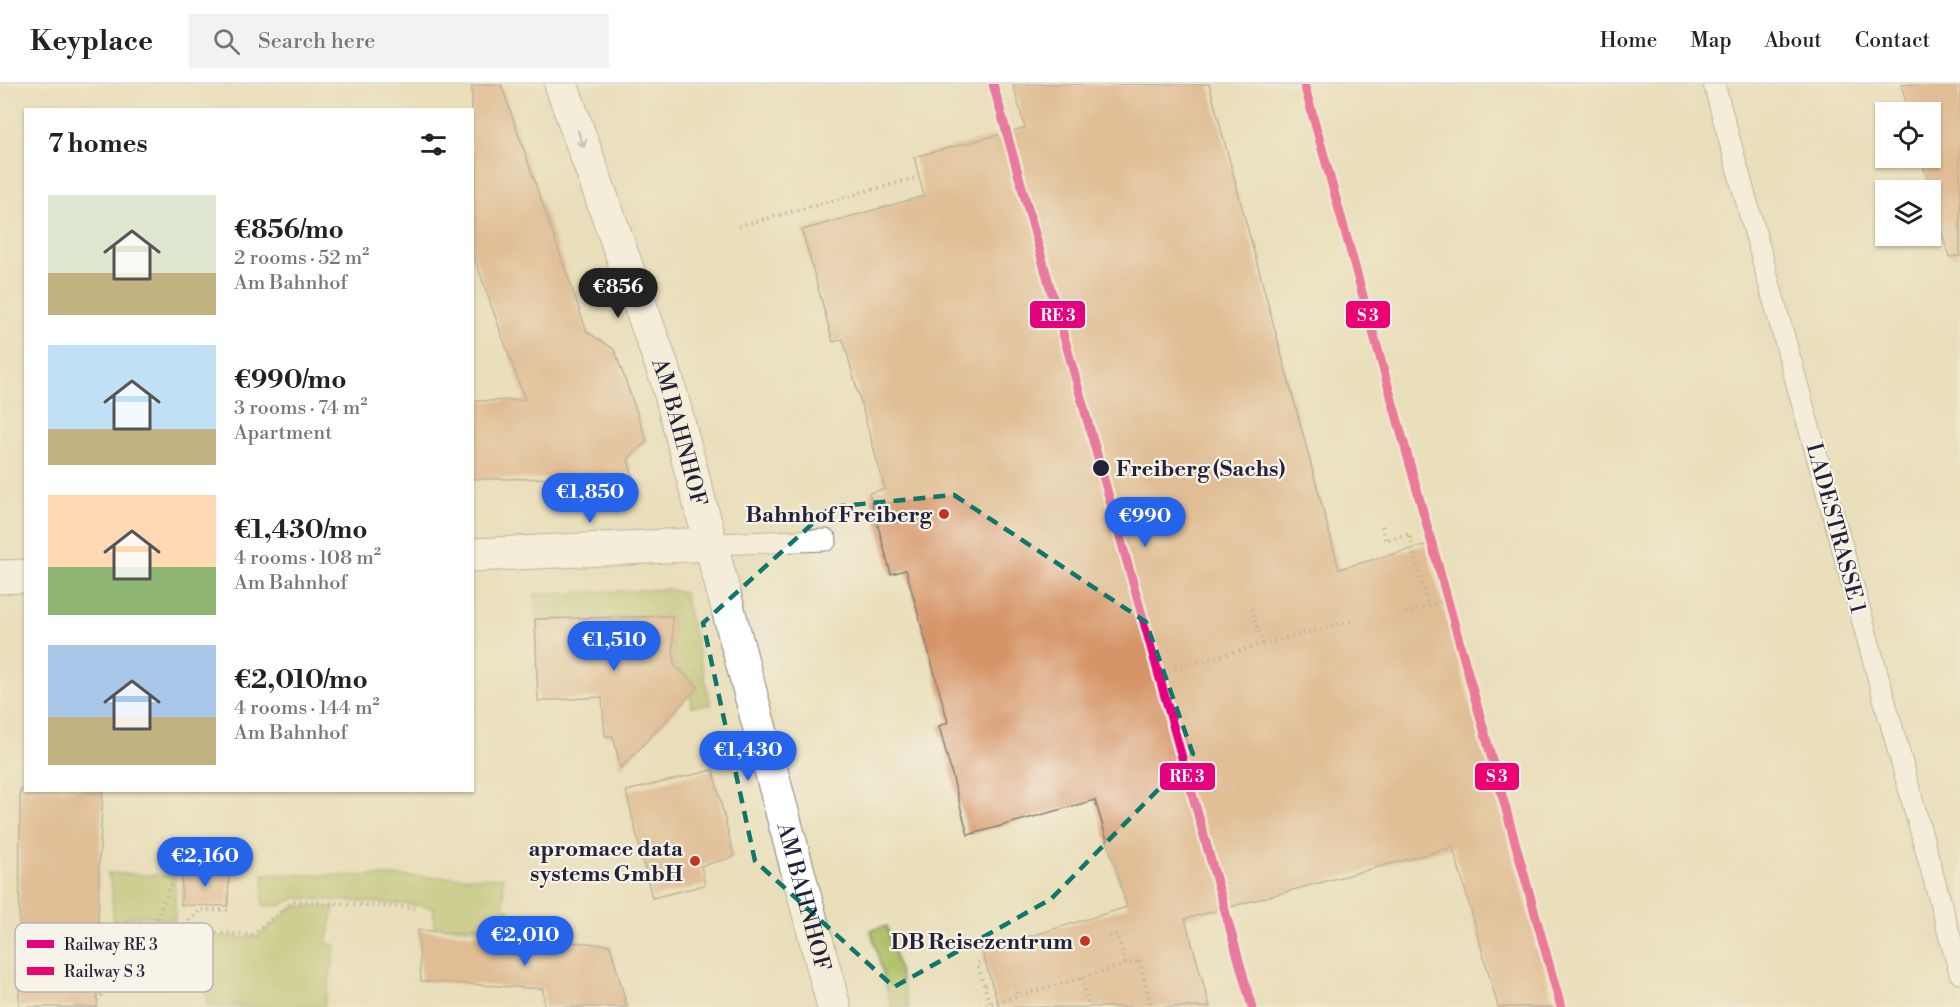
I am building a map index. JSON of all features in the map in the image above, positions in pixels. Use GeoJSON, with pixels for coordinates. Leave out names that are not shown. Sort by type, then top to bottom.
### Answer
{"type":"FeatureCollection","features":[{"type":"Feature","properties":{"kind":"street","name":"AM BAHNHOF"},"geometry":{"type":"LineString","coordinates":[[561,84],[667,380],[834,1007]]}},
{"type":"Feature","properties":{"kind":"street"},"geometry":{"type":"LineString","coordinates":[[474,555],[711,544]]}},
{"type":"Feature","properties":{"kind":"street"},"geometry":{"type":"LineString","coordinates":[[0,577],[24,576]]}},
{"type":"Feature","properties":{"kind":"lane","name":"LADESTRASSE 1"},"geometry":{"type":"LineString","coordinates":[[1714,84],[1960,973]]}},
{"type":"Feature","properties":{"kind":"lane"},"geometry":{"type":"LineString","coordinates":[[711,544],[826,540]]}},
{"type":"Feature","properties":{"kind":"path"},"geometry":{"type":"LineString","coordinates":[[739,226],[919,177]]}},
{"type":"Feature","properties":{"kind":"path"},"geometry":{"type":"LineString","coordinates":[[1382,526],[1385,540],[1408,534],[1428,606]]}},
{"type":"Feature","properties":{"kind":"path"},"geometry":{"type":"LineString","coordinates":[[1405,613],[1442,602]]}},
{"type":"Feature","properties":{"kind":"path"},"geometry":{"type":"LineString","coordinates":[[1251,606],[1262,644]]}},
{"type":"Feature","properties":{"kind":"path"},"geometry":{"type":"LineString","coordinates":[[1175,669],[1353,621]]}},
{"type":"Feature","properties":{"kind":"path"},"geometry":{"type":"LineString","coordinates":[[154,923],[170,886],[175,883]]}},
{"type":"Feature","properties":{"kind":"path"},"geometry":{"type":"LineString","coordinates":[[213,933],[252,935],[294,902],[416,908]]}},
{"type":"Feature","properties":{"kind":"path"},"geometry":{"type":"LineString","coordinates":[[187,923],[199,910],[228,910]]}},
{"type":"Feature","properties":{"kind":"path"},"geometry":{"type":"LineString","coordinates":[[127,923],[142,923]]}},
{"type":"Feature","properties":{"kind":"path"},"geometry":{"type":"LineString","coordinates":[[1109,936],[1117,934],[1126,965]]}},
{"type":"Feature","properties":{"kind":"path"},"geometry":{"type":"LineString","coordinates":[[984,960],[977,963],[990,1004]]}},
{"type":"Feature","properties":{"kind":"path"},"geometry":{"type":"LineString","coordinates":[[980,1007],[1141,961],[1152,1007]]}},
{"type":"Feature","properties":{"kind":"path"},"geometry":{"type":"LineString","coordinates":[[1081,978],[1089,1007]]}},
{"type":"Feature","properties":{"kind":"path"},"geometry":{"type":"LineString","coordinates":[[985,985],[991,983]]}},
{"type":"Feature","properties":{"kind":"path"},"geometry":{"type":"LineString","coordinates":[[1015,986],[1018,996]]}},
{"type":"Feature","properties":{"kind":"path"},"geometry":{"type":"LineString","coordinates":[[97,1001],[102,993]]}},
{"type":"Feature","properties":{"kind":"highlighted area"},"geometry":{"type":"Polygon","coordinates":[[[954,495],[1146,622],[1193,754],[1051,899],[894,987],[755,861],[703,623],[831,507],[954,495]]]}},
{"type":"Feature","properties":{"kind":"green space"},"geometry":{"type":"Polygon","coordinates":[[[668,589],[684,593],[711,705],[691,706],[691,695],[698,687],[674,665],[672,616],[535,619],[535,594],[668,589]]]}},
{"type":"Feature","properties":{"kind":"green space"},"geometry":{"type":"Polygon","coordinates":[[[107,873],[175,876],[175,921],[144,916],[113,922],[112,886],[107,873]]]}},
{"type":"Feature","properties":{"kind":"green space"},"geometry":{"type":"Polygon","coordinates":[[[263,874],[503,878],[504,909],[510,909],[511,931],[434,926],[434,908],[418,905],[295,898],[279,906],[263,906],[263,874]]]}},
{"type":"Feature","properties":{"kind":"green space"},"geometry":{"type":"Polygon","coordinates":[[[295,906],[334,907],[327,944],[336,945],[324,1007],[208,1007],[206,992],[213,992],[213,936],[257,937],[295,906]]]}},
{"type":"Feature","properties":{"kind":"green space"},"geometry":{"type":"Polygon","coordinates":[[[887,926],[909,1007],[891,1007],[871,930],[887,926]]]}},
{"type":"Feature","properties":{"kind":"building"},"geometry":{"type":"Polygon","coordinates":[[[472,84],[501,84],[587,332],[614,349],[647,441],[628,459],[633,478],[474,479],[474,401],[525,400],[474,257],[474,108],[472,108],[472,84]]]}},
{"type":"Feature","properties":{"kind":"building"},"geometry":{"type":"Polygon","coordinates":[[[1013,84],[1209,84],[1339,569],[1426,545],[1555,1007],[1498,1007],[1453,847],[1185,919],[1210,1007],[999,1007],[982,951],[1127,907],[1095,800],[968,835],[939,726],[948,722],[906,570],[891,574],[869,493],[885,489],[843,339],[833,342],[802,230],[924,196],[914,157],[1025,128],[1013,84]]]}},
{"type":"Feature","properties":{"kind":"building"},"geometry":{"type":"Polygon","coordinates":[[[1901,84],[1960,84],[1960,256],[1949,257],[1941,229],[1941,180],[1927,180],[1924,168],[1941,168],[1941,102],[1906,102],[1901,84]]]}},
{"type":"Feature","properties":{"kind":"building"},"geometry":{"type":"Polygon","coordinates":[[[672,616],[674,665],[698,687],[621,768],[613,736],[605,736],[602,697],[538,701],[535,619],[672,616]]]}},
{"type":"Feature","properties":{"kind":"building"},"geometry":{"type":"Polygon","coordinates":[[[713,770],[734,857],[701,866],[705,885],[652,898],[626,791],[713,770]]]}},
{"type":"Feature","properties":{"kind":"building"},"geometry":{"type":"Polygon","coordinates":[[[20,790],[24,792],[103,792],[98,923],[19,923],[20,790]]]}},
{"type":"Feature","properties":{"kind":"building"},"geometry":{"type":"Polygon","coordinates":[[[182,870],[229,871],[228,906],[181,905],[182,870]]]}},
{"type":"Feature","properties":{"kind":"building"},"geometry":{"type":"Polygon","coordinates":[[[418,930],[610,945],[627,1007],[544,1007],[543,989],[421,981],[418,930]]]}},
{"type":"Feature","properties":{"kind":"building"},"geometry":{"type":"Polygon","coordinates":[[[19,992],[97,992],[97,1007],[19,1007],[19,992]]]}},
{"type":"Feature","properties":{"kind":"transit line"},"geometry":{"type":"LineString","coordinates":[[993,84],[1252,1007]]}},
{"type":"Feature","properties":{"kind":"transit line"},"geometry":{"type":"LineString","coordinates":[[1304,84],[1561,1007]]}},
{"type":"Feature","properties":{"kind":"place","name":"Freiberg (Sachs)"},"geometry":{"type":"Point","coordinates":[1101,468]}},
{"type":"Feature","properties":{"kind":"place","name":"Bahnhof Freiberg"},"geometry":{"type":"Point","coordinates":[944,514]}},
{"type":"Feature","properties":{"kind":"place","name":"apromace data systems GmbH"},"geometry":{"type":"Point","coordinates":[695,861]}},
{"type":"Feature","properties":{"kind":"place","name":"DB Reisezentrum"},"geometry":{"type":"Point","coordinates":[1085,941]}}]}
